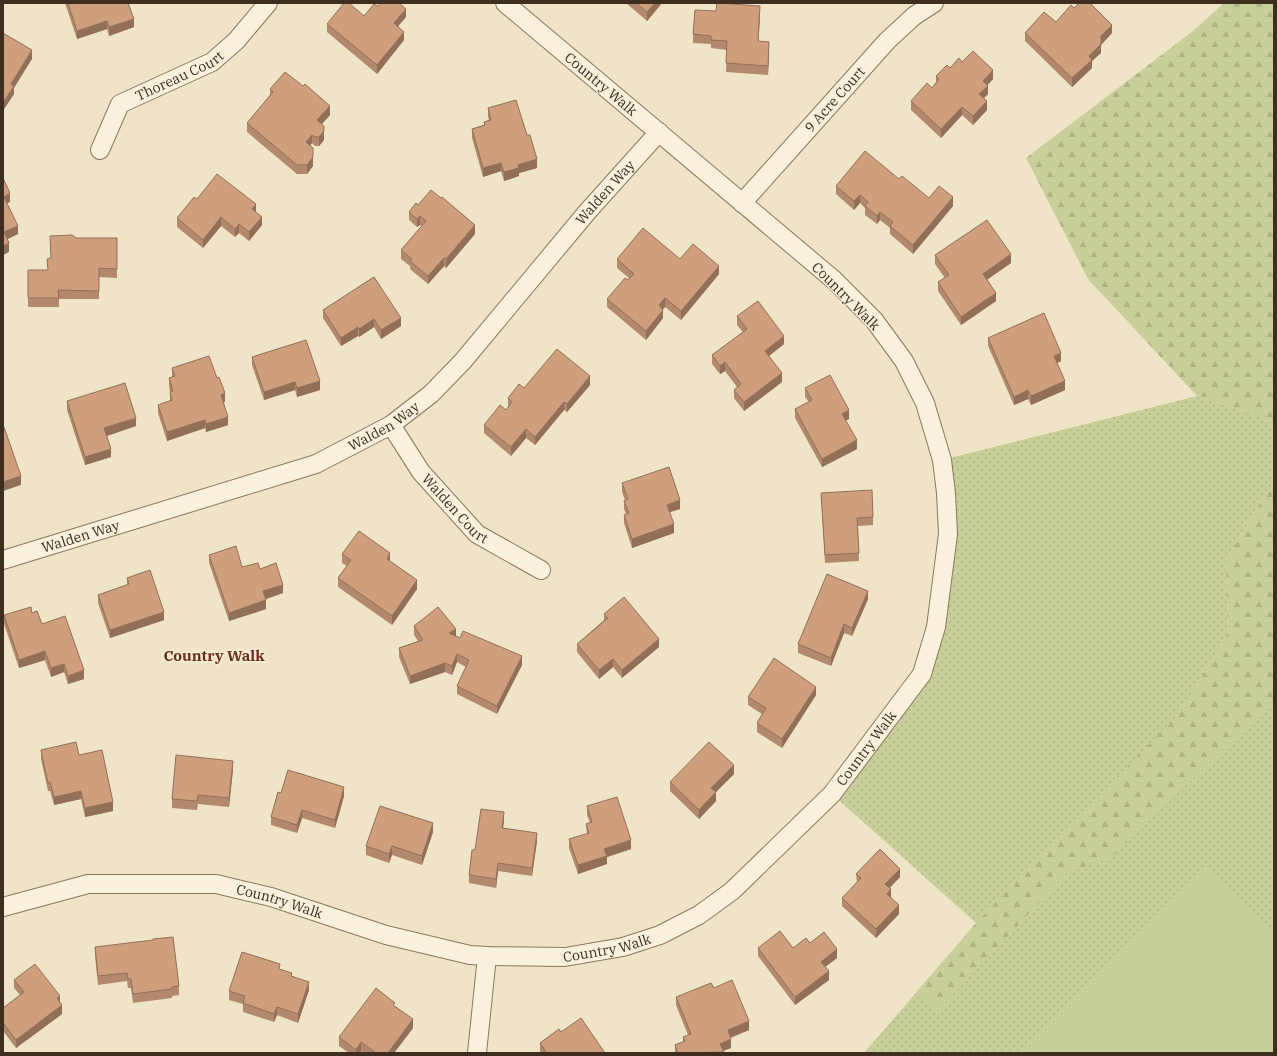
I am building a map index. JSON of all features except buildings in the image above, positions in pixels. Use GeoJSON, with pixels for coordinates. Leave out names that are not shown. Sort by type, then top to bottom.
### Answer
{"type":"FeatureCollection","features":[{"type":"Feature","properties":{"kind":"street","name":"Thoreau Court"},"geometry":{"type":"LineString","coordinates":[[100,150],[120,104],[212,62],[236,41],[268,3]]}},
{"type":"Feature","properties":{"kind":"street","name":"Country Walk"},"geometry":{"type":"LineString","coordinates":[[3,907],[88,884],[216,884],[271,897],[386,935],[470,955],[565,957],[623,947],[660,935],[699,915],[732,890],[832,794],[922,674],[936,627],[948,534],[946,493],[942,460],[926,403],[904,361],[874,320],[834,280],[505,3]]}},
{"type":"Feature","properties":{"kind":"street","name":"9 Acre Court"},"geometry":{"type":"LineString","coordinates":[[742,203],[887,41],[914,16],[934,3]]}},
{"type":"Feature","properties":{"kind":"street","name":"Walden Way"},"geometry":{"type":"LineString","coordinates":[[3,560],[316,464],[391,425],[432,394],[463,361],[588,211],[658,132]]}},
{"type":"Feature","properties":{"kind":"street","name":"Walden Court"},"geometry":{"type":"LineString","coordinates":[[391,425],[421,472],[477,534],[541,570]]}},
{"type":"Feature","properties":{"kind":"street"},"geometry":{"type":"LineString","coordinates":[[478,1053],[487,956]]}},
{"type":"Feature","properties":{"kind":"green space"},"geometry":{"type":"Polygon","coordinates":[[[1224,3],[1274,3],[1274,429],[1267,419],[1197,396],[1088,279],[1026,158],[1193,31],[1224,3]]]}},
{"type":"Feature","properties":{"kind":"green space"},"geometry":{"type":"Polygon","coordinates":[[[1197,396],[1268,419],[1274,429],[1274,481],[1226,560],[1228,633],[1182,710],[1274,621],[1274,1053],[864,1053],[976,923],[832,794],[922,674],[936,627],[942,460],[1197,396]]]}},
{"type":"Feature","properties":{"kind":"green space"},"geometry":{"type":"Polygon","coordinates":[[[1274,481],[1274,701],[1112,857],[1067,873],[938,1011],[918,991],[976,923],[1181,711],[1228,633],[1226,560],[1274,481]]]}},
{"type":"Feature","properties":{"kind":"green space"},"geometry":{"type":"Polygon","coordinates":[[[1207,867],[1274,933],[1274,1053],[1023,1053],[1207,867]]]}},
{"type":"Feature","properties":{"kind":"district","name":"Country Walk"},"geometry":{"type":"Point","coordinates":[214,656]}}]}
